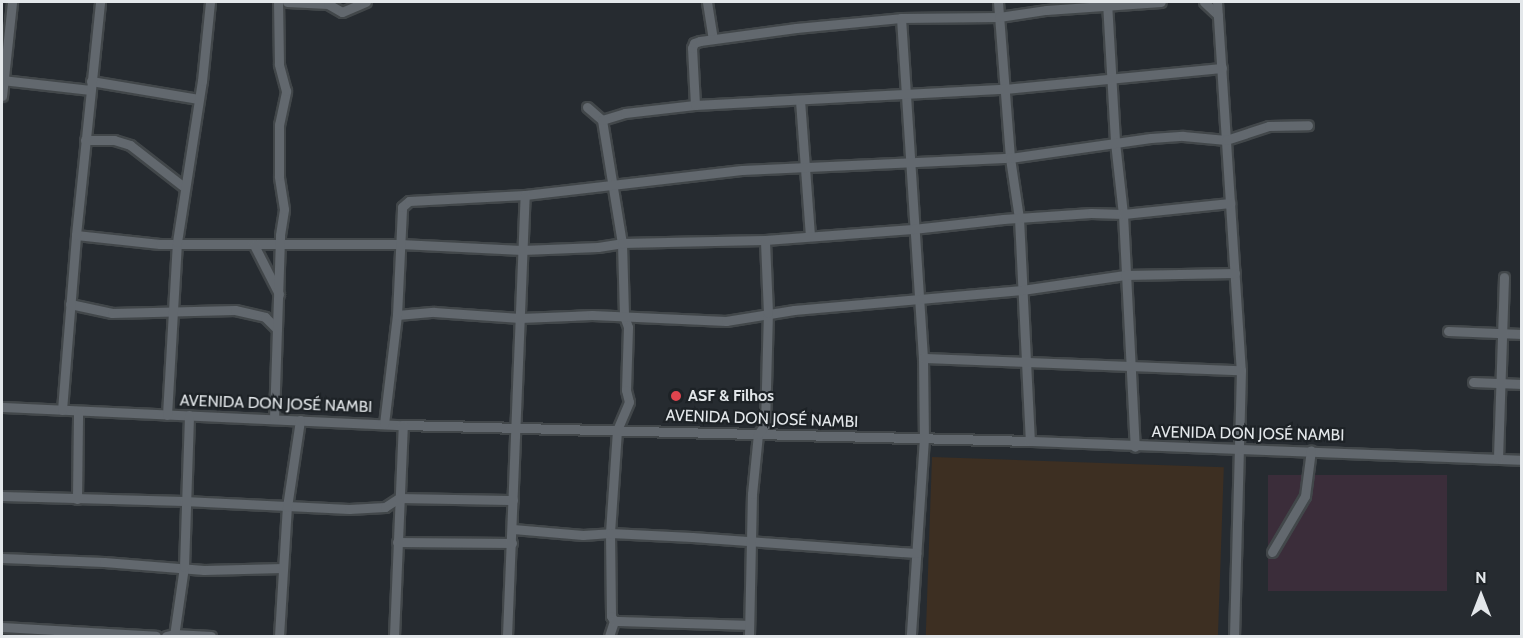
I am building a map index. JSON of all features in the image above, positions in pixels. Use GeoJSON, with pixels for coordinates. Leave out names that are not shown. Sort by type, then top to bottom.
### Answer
{"type":"FeatureCollection","features":[{"type":"Feature","properties":{"kind":"street"},"geometry":{"type":"LineString","coordinates":[[2,96],[12,2]]}},
{"type":"Feature","properties":{"kind":"street"},"geometry":{"type":"LineString","coordinates":[[62,410],[76,235],[100,2]]}},
{"type":"Feature","properties":{"kind":"street"},"geometry":{"type":"LineString","coordinates":[[167,415],[177,242],[199,99],[210,2]]}},
{"type":"Feature","properties":{"kind":"street"},"geometry":{"type":"LineString","coordinates":[[274,419],[284,209],[279,176],[279,125],[284,106],[286,83],[279,64],[278,2]]}},
{"type":"Feature","properties":{"kind":"street"},"geometry":{"type":"LineString","coordinates":[[287,2],[328,4],[342,12],[366,2]]}},
{"type":"Feature","properties":{"kind":"street"},"geometry":{"type":"LineString","coordinates":[[707,2],[713,39]]}},
{"type":"Feature","properties":{"kind":"street"},"geometry":{"type":"LineString","coordinates":[[998,2],[1010,158],[1019,218],[1030,441]]}},
{"type":"Feature","properties":{"kind":"street"},"geometry":{"type":"LineString","coordinates":[[695,105],[694,43],[796,28],[901,18],[999,17],[1107,3],[1161,2]]}},
{"type":"Feature","properties":{"kind":"street"},"geometry":{"type":"LineString","coordinates":[[1204,2],[1218,15]]}},
{"type":"Feature","properties":{"kind":"street"},"geometry":{"type":"LineString","coordinates":[[1216,2],[1241,370],[1234,636]]}},
{"type":"Feature","properties":{"kind":"street"},"geometry":{"type":"LineString","coordinates":[[1107,3],[1115,142],[1123,214],[1135,447]]}},
{"type":"Feature","properties":{"kind":"street"},"geometry":{"type":"LineString","coordinates":[[901,18],[923,358],[924,438],[911,636]]}},
{"type":"Feature","properties":{"kind":"street"},"geometry":{"type":"LineString","coordinates":[[602,120],[625,113],[695,105],[905,96],[1222,68]]}},
{"type":"Feature","properties":{"kind":"street"},"geometry":{"type":"LineString","coordinates":[[2,80],[91,85],[199,99]]}},
{"type":"Feature","properties":{"kind":"street"},"geometry":{"type":"LineString","coordinates":[[800,100],[810,235]]}},
{"type":"Feature","properties":{"kind":"street"},"geometry":{"type":"LineString","coordinates":[[587,106],[602,120],[622,243],[624,316],[628,327],[626,390],[629,402],[617,430],[610,533],[611,616],[614,621],[609,636]]}},
{"type":"Feature","properties":{"kind":"street"},"geometry":{"type":"LineString","coordinates":[[384,424],[397,315],[402,207],[407,201],[525,195],[742,170],[1010,158],[1115,142],[1183,136],[1226,141],[1269,126],[1308,125]]}},
{"type":"Feature","properties":{"kind":"street"},"geometry":{"type":"LineString","coordinates":[[85,140],[114,140],[130,145],[184,187]]}},
{"type":"Feature","properties":{"kind":"street"},"geometry":{"type":"LineString","coordinates":[[507,636],[525,195]]}},
{"type":"Feature","properties":{"kind":"street"},"geometry":{"type":"LineString","coordinates":[[76,235],[160,244],[177,242],[281,245],[400,244],[522,250],[598,247],[622,243],[765,240],[913,229],[1019,218],[1091,213],[1123,214],[1230,203]]}},
{"type":"Feature","properties":{"kind":"street"},"geometry":{"type":"LineString","coordinates":[[749,636],[750,541],[758,434],[765,425],[768,313],[765,240]]}},
{"type":"Feature","properties":{"kind":"street"},"geometry":{"type":"LineString","coordinates":[[254,244],[280,296]]}},
{"type":"Feature","properties":{"kind":"street"},"geometry":{"type":"LineString","coordinates":[[397,315],[434,312],[519,318],[624,316],[726,321],[768,313],[1022,290],[1125,275],[1235,273]]}},
{"type":"Feature","properties":{"kind":"street"},"geometry":{"type":"LineString","coordinates":[[1498,458],[1504,334],[1504,277]]}},
{"type":"Feature","properties":{"kind":"street"},"geometry":{"type":"LineString","coordinates":[[70,304],[106,312],[231,309],[265,317],[277,329]]}},
{"type":"Feature","properties":{"kind":"street"},"geometry":{"type":"LineString","coordinates":[[265,317],[278,311]]}},
{"type":"Feature","properties":{"kind":"street"},"geometry":{"type":"LineString","coordinates":[[1448,331],[1521,334]]}},
{"type":"Feature","properties":{"kind":"street"},"geometry":{"type":"LineString","coordinates":[[923,358],[1241,370]]}},
{"type":"Feature","properties":{"kind":"street"},"geometry":{"type":"LineString","coordinates":[[1473,382],[1521,384]]}},
{"type":"Feature","properties":{"kind":"street","name":"AVENIDA DON JOSÉ NAMBI"},"geometry":{"type":"LineString","coordinates":[[2,407],[403,425],[1030,441],[1135,447],[1311,450],[1521,460]]}},
{"type":"Feature","properties":{"kind":"street"},"geometry":{"type":"LineString","coordinates":[[77,499],[78,411]]}},
{"type":"Feature","properties":{"kind":"street"},"geometry":{"type":"LineString","coordinates":[[189,416],[184,501],[187,525],[184,567],[171,636],[211,636]]}},
{"type":"Feature","properties":{"kind":"street"},"geometry":{"type":"LineString","coordinates":[[279,636],[287,507],[300,420]]}},
{"type":"Feature","properties":{"kind":"street"},"geometry":{"type":"LineString","coordinates":[[394,636],[403,425]]}},
{"type":"Feature","properties":{"kind":"street"},"geometry":{"type":"LineString","coordinates":[[1272,552],[1305,496],[1311,450]]}},
{"type":"Feature","properties":{"kind":"street"},"geometry":{"type":"LineString","coordinates":[[2,496],[372,509],[385,507],[399,498],[513,500]]}},
{"type":"Feature","properties":{"kind":"street"},"geometry":{"type":"LineString","coordinates":[[513,529],[583,535],[610,533],[750,541],[916,553]]}},
{"type":"Feature","properties":{"kind":"street"},"geometry":{"type":"LineString","coordinates":[[397,542],[512,543]]}},
{"type":"Feature","properties":{"kind":"street"},"geometry":{"type":"LineString","coordinates":[[2,558],[184,567],[204,570],[283,568]]}},
{"type":"Feature","properties":{"kind":"street"},"geometry":{"type":"LineString","coordinates":[[614,621],[748,625]]}},
{"type":"Feature","properties":{"kind":"street"},"geometry":{"type":"LineString","coordinates":[[2,627],[156,636]]}},
{"type":"Feature","properties":{"kind":"shaded area"},"geometry":{"type":"Polygon","coordinates":[[[932,457],[1224,467],[1218,636],[926,636],[932,457]]]}},
{"type":"Feature","properties":{"kind":"shaded area"},"geometry":{"type":"Polygon","coordinates":[[[1268,475],[1447,475],[1447,591],[1268,591],[1268,475]]]}},
{"type":"Feature","properties":{"kind":"place","name":"ASF & Filhos"},"geometry":{"type":"Point","coordinates":[676,396]}}]}
